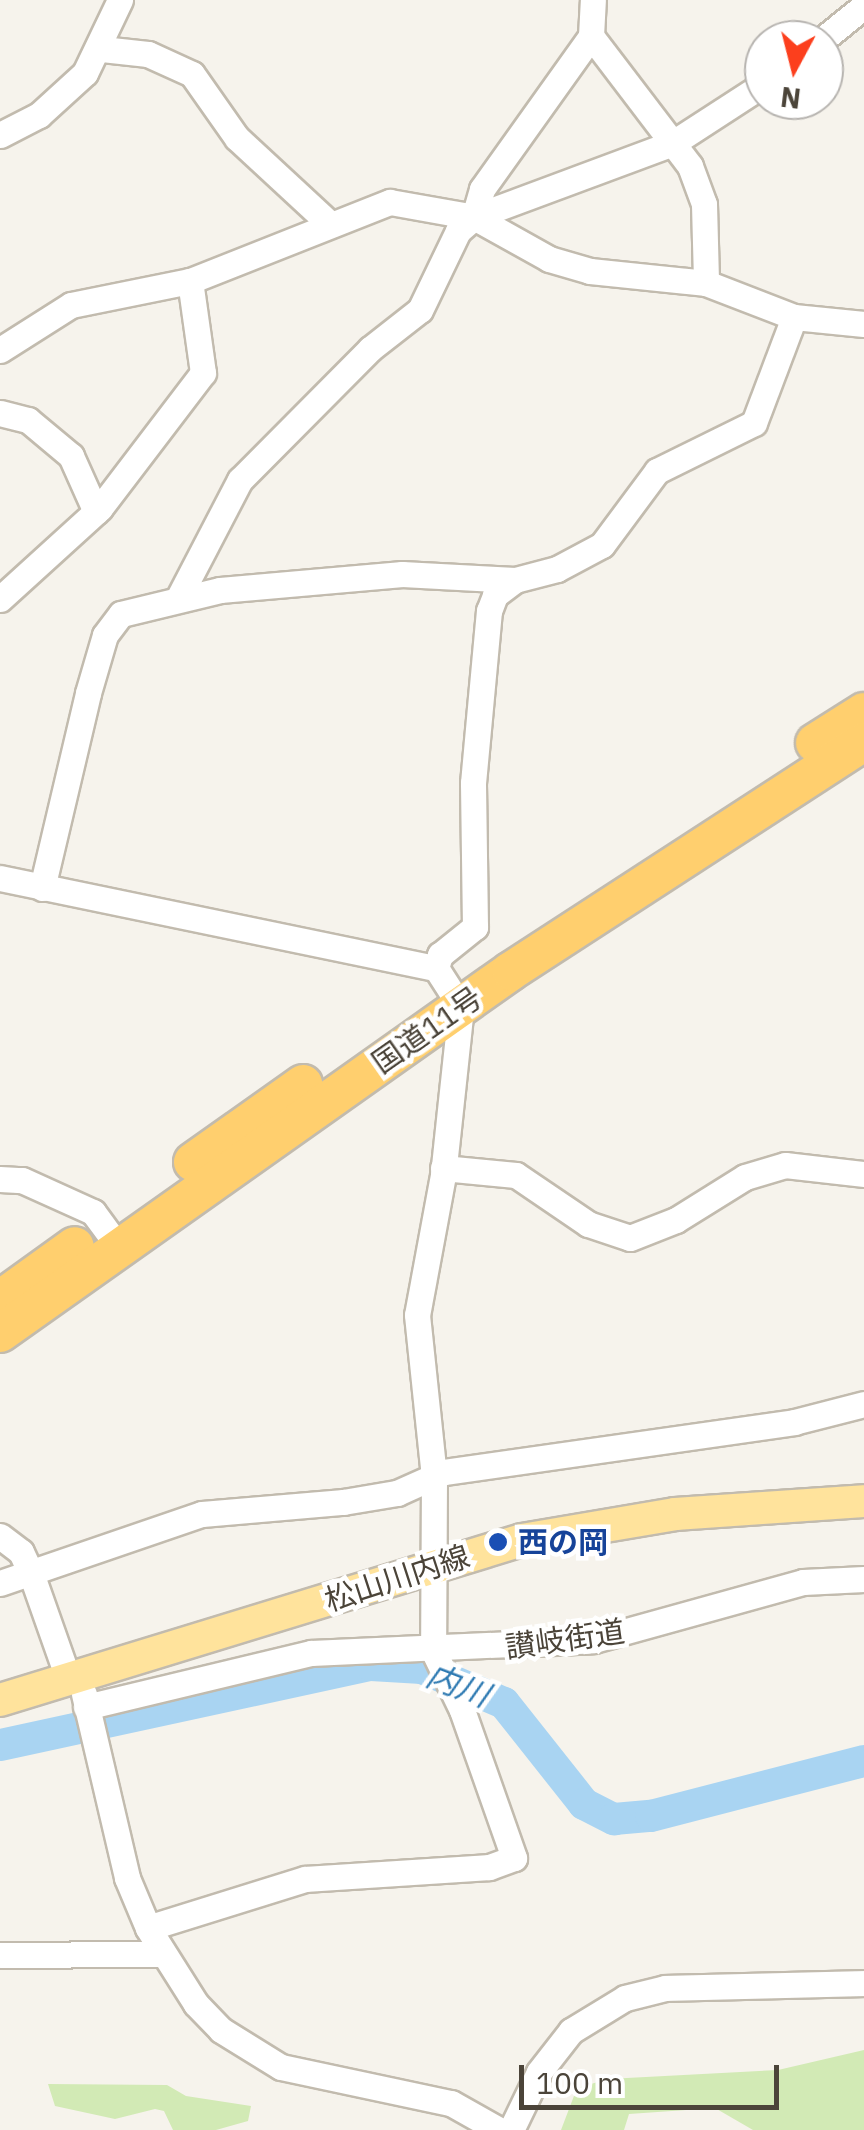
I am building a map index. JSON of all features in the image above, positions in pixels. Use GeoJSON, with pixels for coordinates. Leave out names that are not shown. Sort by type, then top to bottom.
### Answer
{"type":"FeatureCollection","features":[{"type":"Feature","properties":{"kind":"highway","name":"国道11号"},"geometry":{"type":"LineString","coordinates":[[0,1333],[111,1236],[448,987],[864,712]]}},
{"type":"Feature","properties":{"kind":"highway","name":"国道11号"},"geometry":{"type":"LineString","coordinates":[[448,987],[864,742]]}},
{"type":"Feature","properties":{"kind":"highway","name":"国道11号"},"geometry":{"type":"LineString","coordinates":[[0,1300],[111,1236]]}},
{"type":"Feature","properties":{"kind":"main road","name":"松山川内線"},"geometry":{"type":"LineString","coordinates":[[0,1700],[522,1540],[641,1519],[864,1501]]}},
{"type":"Feature","properties":{"kind":"street"},"geometry":{"type":"LineString","coordinates":[[0,135],[64,94],[102,48],[120,0]]}},
{"type":"Feature","properties":{"kind":"street"},"geometry":{"type":"LineString","coordinates":[[474,217],[482,189],[591,36],[593,0]]}},
{"type":"Feature","properties":{"kind":"street"},"geometry":{"type":"LineString","coordinates":[[844,22],[864,6]]}},
{"type":"Feature","properties":{"kind":"street"},"geometry":{"type":"LineString","coordinates":[[591,36],[690,166],[704,204],[706,283]]}},
{"type":"Feature","properties":{"kind":"street"},"geometry":{"type":"LineString","coordinates":[[102,48],[148,54],[192,74],[237,138],[330,224]]}},
{"type":"Feature","properties":{"kind":"street"},"geometry":{"type":"LineString","coordinates":[[179,596],[240,480],[370,349],[420,310],[458,231],[474,217],[673,143],[744,97]]}},
{"type":"Feature","properties":{"kind":"street"},"geometry":{"type":"LineString","coordinates":[[0,350],[71,304],[190,280],[390,202],[474,217],[549,259],[590,272],[706,283],[794,317],[864,324]]}},
{"type":"Feature","properties":{"kind":"street"},"geometry":{"type":"LineString","coordinates":[[0,599],[96,512],[203,372],[190,280]]}},
{"type":"Feature","properties":{"kind":"street"},"geometry":{"type":"LineString","coordinates":[[42,888],[105,634],[121,614],[179,596],[402,574],[515,580],[557,569],[602,545],[657,471],[754,424],[794,317]]}},
{"type":"Feature","properties":{"kind":"street"},"geometry":{"type":"LineString","coordinates":[[0,412],[28,420],[71,456],[96,512]]}},
{"type":"Feature","properties":{"kind":"street"},"geometry":{"type":"LineString","coordinates":[[148,1928],[305,1880],[488,1867],[514,1858],[462,1710],[436,1656],[431,1566],[434,1478],[417,1316],[444,1168],[448,987],[440,955],[475,927],[474,783],[489,611],[495,595],[515,580]]}},
{"type":"Feature","properties":{"kind":"street"},"geometry":{"type":"LineString","coordinates":[[0,878],[448,987]]}},
{"type":"Feature","properties":{"kind":"street"},"geometry":{"type":"LineString","coordinates":[[444,1168],[516,1174],[588,1224],[630,1238],[676,1220],[745,1177],[785,1165],[864,1174]]}},
{"type":"Feature","properties":{"kind":"street"},"geometry":{"type":"LineString","coordinates":[[0,1179],[22,1180],[93,1212],[111,1236]]}},
{"type":"Feature","properties":{"kind":"street"},"geometry":{"type":"LineString","coordinates":[[0,1583],[202,1514],[343,1502],[397,1493],[434,1478],[794,1422],[864,1404]]}},
{"type":"Feature","properties":{"kind":"street"},"geometry":{"type":"LineString","coordinates":[[0,1536],[21,1552],[87,1710],[112,1830],[148,1928],[221,2030],[281,2067],[451,2103],[498,2130]]}},
{"type":"Feature","properties":{"kind":"street","name":"讃岐街道"},"geometry":{"type":"LineString","coordinates":[[87,1710],[311,1654],[436,1656],[594,1640],[804,1582],[864,1580]]}},
{"type":"Feature","properties":{"kind":"street"},"geometry":{"type":"LineString","coordinates":[[0,1955],[164,1954]]}},
{"type":"Feature","properties":{"kind":"street"},"geometry":{"type":"LineString","coordinates":[[511,2130],[539,2072],[571,2031],[625,1998],[665,1988],[864,1982]]}},
{"type":"Feature","properties":{"kind":"green space"},"geometry":{"type":"Polygon","coordinates":[[[864,2050],[864,2130],[753,2130],[715,2108],[629,2114],[624,2130],[561,2130],[577,2088],[608,2079],[778,2070],[864,2050]]]}},
{"type":"Feature","properties":{"kind":"green space"},"geometry":{"type":"Polygon","coordinates":[[[48,2084],[167,2085],[186,2096],[251,2106],[248,2121],[216,2130],[173,2130],[164,2111],[155,2109],[115,2119],[55,2106],[48,2084]]]}},
{"type":"Feature","properties":{"kind":"waterway","name":"内川"},"geometry":{"type":"LineString","coordinates":[[0,1745],[371,1665],[422,1668],[504,1703],[584,1804],[614,1819],[651,1816],[864,1761]]}},
{"type":"Feature","properties":{"kind":"place","name":"西の岡"},"geometry":{"type":"Point","coordinates":[498,1542]}}]}
